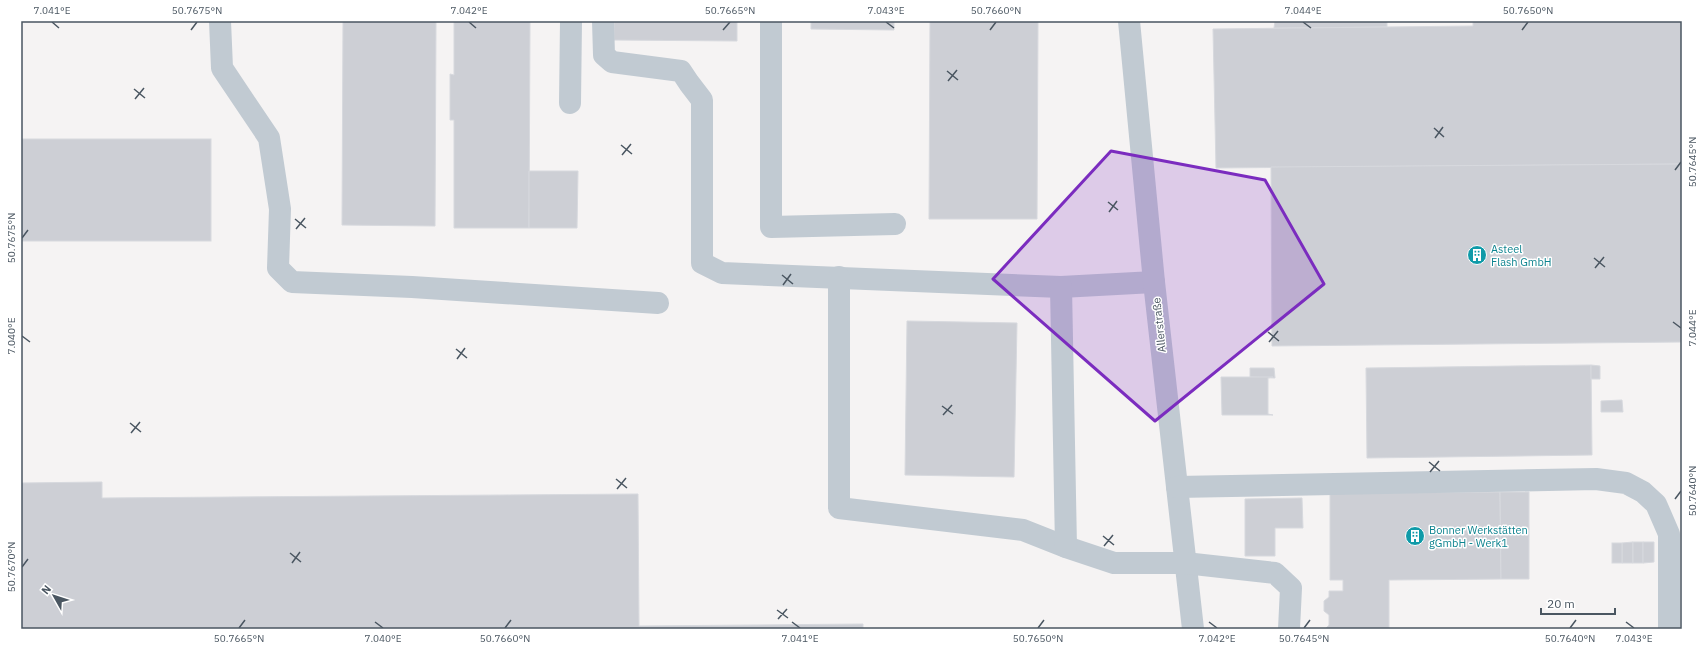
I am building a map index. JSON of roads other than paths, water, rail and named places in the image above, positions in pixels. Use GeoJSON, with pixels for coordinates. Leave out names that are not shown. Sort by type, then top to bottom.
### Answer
{"type":"FeatureCollection","features":[{"type":"Feature","properties":{"kind":"street"},"geometry":{"type":"LineString","coordinates":[[220,21],[222,68],[269,138],[280,208],[278,268],[292,282],[412,287],[658,304]]}},
{"type":"Feature","properties":{"kind":"street"},"geometry":{"type":"LineString","coordinates":[[570,103],[571,21]]}},
{"type":"Feature","properties":{"kind":"street"},"geometry":{"type":"LineString","coordinates":[[603,21],[604,55],[612,62],[681,71],[702,100],[702,263],[722,273],[1061,287],[1154,282]]}},
{"type":"Feature","properties":{"kind":"street"},"geometry":{"type":"LineString","coordinates":[[771,21],[770,227],[895,224]]}},
{"type":"Feature","properties":{"kind":"street","name":"Allerstraße"},"geometry":{"type":"LineString","coordinates":[[1129,21],[1154,282],[1193,629]]}},
{"type":"Feature","properties":{"kind":"street"},"geometry":{"type":"LineString","coordinates":[[839,277],[839,508],[1023,530],[1066,547],[1114,563],[1185,563],[1275,573],[1291,588],[1289,629]]}},
{"type":"Feature","properties":{"kind":"street"},"geometry":{"type":"LineString","coordinates":[[1061,287],[1066,547]]}},
{"type":"Feature","properties":{"kind":"street"},"geometry":{"type":"LineString","coordinates":[[1177,487],[1596,479],[1626,483],[1643,492],[1656,504],[1669,534],[1669,629]]}},
{"type":"Feature","properties":{"kind":"place","name":"Asteel Flash GmbH"},"geometry":{"type":"Point","coordinates":[1477,255]}},
{"type":"Feature","properties":{"kind":"place","name":"Bonner Werkstätten gGmbH - Werk1"},"geometry":{"type":"Point","coordinates":[1415,536]}}]}
